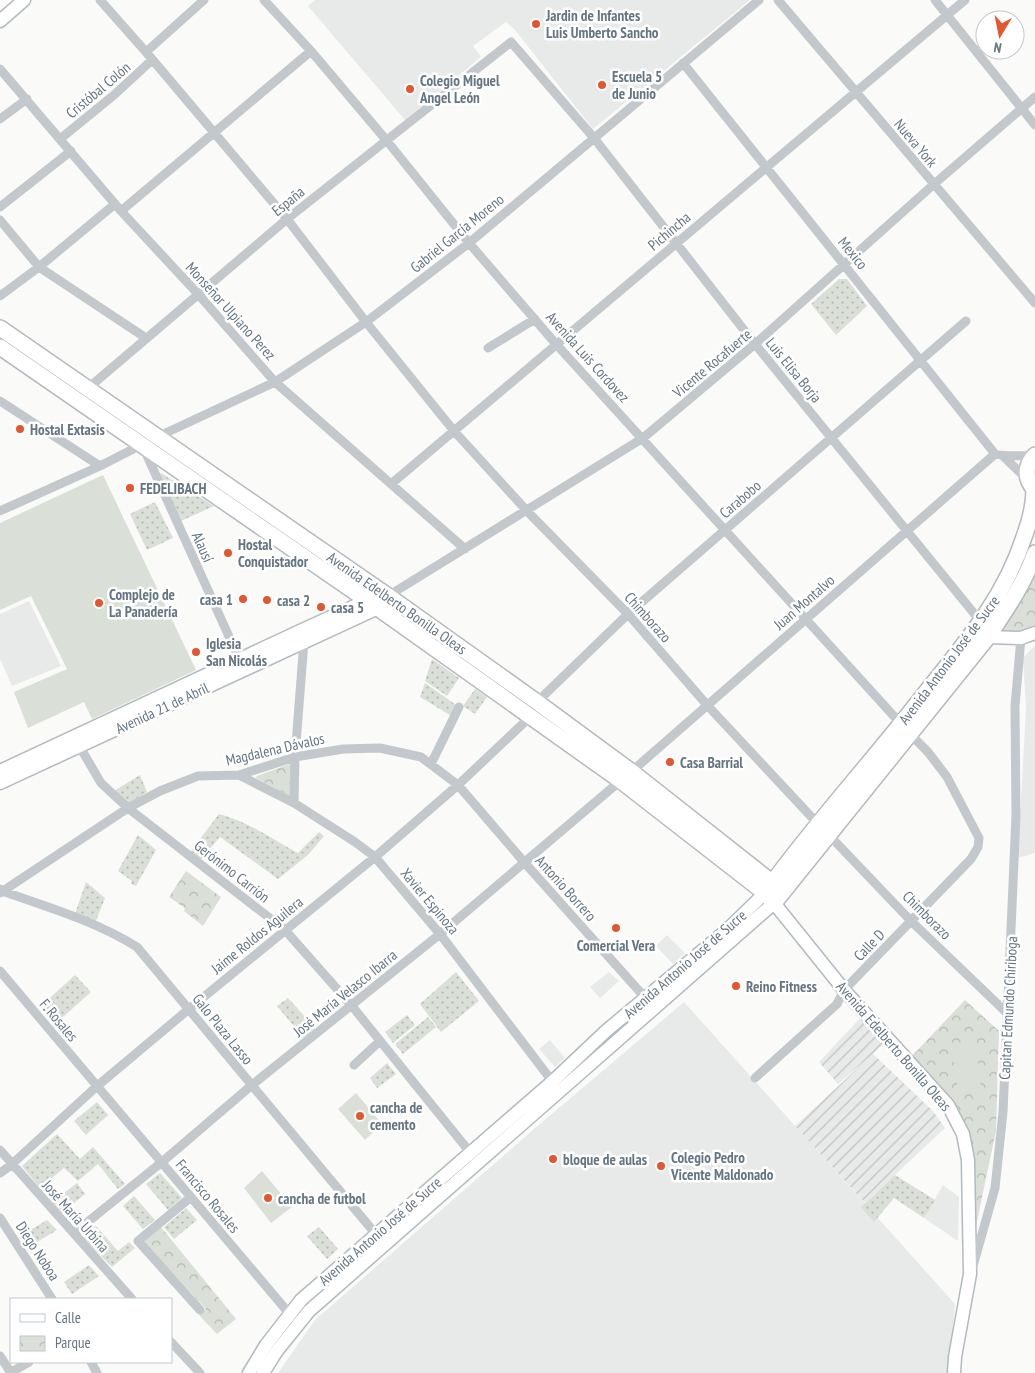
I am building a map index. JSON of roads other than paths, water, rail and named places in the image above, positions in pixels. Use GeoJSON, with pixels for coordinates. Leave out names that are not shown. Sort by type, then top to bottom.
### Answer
{"type":"FeatureCollection","features":[{"type":"Feature","properties":{"kind":"main road"},"geometry":{"type":"LineString","coordinates":[[0,21],[24,0]]}},
{"type":"Feature","properties":{"kind":"main road","name":"Avenida Edelberto Bonilla Oleas"},"geometry":{"type":"LineString","coordinates":[[0,328],[538,702],[626,776],[774,892],[789,922],[844,990],[948,1105],[963,1134],[968,1160],[970,1274]]}},
{"type":"Feature","properties":{"kind":"main road","name":"Avenida Edelberto Bonilla Oleas"},"geometry":{"type":"LineString","coordinates":[[2,352],[142,445],[373,604],[530,717],[626,776]]}},
{"type":"Feature","properties":{"kind":"main road","name":"Avenida Antonio José de Sucre"},"geometry":{"type":"LineString","coordinates":[[906,729],[981,622],[1005,584],[1016,562],[1032,516],[1032,486],[1027,467],[1034,455]]}},
{"type":"Feature","properties":{"kind":"main road","name":"Avenida Antonio José de Sucre"},"geometry":{"type":"LineString","coordinates":[[249,1373],[266,1345],[294,1318],[337,1285],[380,1239],[556,1086],[774,892],[823,829],[906,729],[988,637],[1018,591],[1030,568],[1035,553]]}},
{"type":"Feature","properties":{"kind":"main road"},"geometry":{"type":"LineString","coordinates":[[373,604],[388,596]]}},
{"type":"Feature","properties":{"kind":"main road","name":"Avenida 21 de Abril"},"geometry":{"type":"LineString","coordinates":[[0,771],[77,741],[373,604]]}},
{"type":"Feature","properties":{"kind":"main road"},"geometry":{"type":"LineString","coordinates":[[988,637],[1021,638],[1035,633]]}},
{"type":"Feature","properties":{"kind":"main road","name":"Avenida 21 de Abril"},"geometry":{"type":"LineString","coordinates":[[0,783],[77,741]]}},
{"type":"Feature","properties":{"kind":"main road","name":"Capitan Edmundo Chiriboga"},"geometry":{"type":"LineString","coordinates":[[954,1373],[955,1357],[970,1274]]}},
{"type":"Feature","properties":{"kind":"main road","name":"Avenida Antonio José de Sucre"},"geometry":{"type":"LineString","coordinates":[[263,1373],[294,1318]]}},
{"type":"Feature","properties":{"kind":"street","name":"Chimborazo"},"geometry":{"type":"LineString","coordinates":[[100,0],[215,132],[287,219],[366,322],[454,431],[526,510],[628,614],[707,705],[823,829],[911,921],[1008,1014]]}},
{"type":"Feature","properties":{"kind":"street","name":"Cristóbal Colón"},"geometry":{"type":"LineString","coordinates":[[146,52],[204,0]]}},
{"type":"Feature","properties":{"kind":"street","name":"Avenida Luis Cordovez"},"geometry":{"type":"LineString","coordinates":[[264,0],[311,51],[469,243],[556,344],[643,438],[805,620],[928,752],[947,777],[979,838],[978,847]]}},
{"type":"Feature","properties":{"kind":"street","name":"Gabriel García Moreno"},"geometry":{"type":"LineString","coordinates":[[0,511],[100,466],[275,382],[366,322],[469,243],[759,0]]}},
{"type":"Feature","properties":{"kind":"street","name":"Nueva York"},"geometry":{"type":"LineString","coordinates":[[778,0],[1035,303]]}},
{"type":"Feature","properties":{"kind":"street"},"geometry":{"type":"LineString","coordinates":[[935,0],[1035,125]]}},
{"type":"Feature","properties":{"kind":"street","name":"Pichincha"},"geometry":{"type":"LineString","coordinates":[[391,484],[965,0]]}},
{"type":"Feature","properties":{"kind":"street","name":"Luis Elisa Borja"},"geometry":{"type":"LineString","coordinates":[[511,42],[594,138],[755,344],[981,622]]}},
{"type":"Feature","properties":{"kind":"street","name":"España"},"geometry":{"type":"LineString","coordinates":[[87,389],[287,219],[511,42]]}},
{"type":"Feature","properties":{"kind":"street"},"geometry":{"type":"LineString","coordinates":[[0,296],[215,132],[311,51]]}},
{"type":"Feature","properties":{"kind":"street","name":"Cristóbal Colón"},"geometry":{"type":"LineString","coordinates":[[60,139],[114,95],[152,60]]}},
{"type":"Feature","properties":{"kind":"street","name":"Mexico"},"geometry":{"type":"LineString","coordinates":[[683,63],[999,455],[1032,486]]}},
{"type":"Feature","properties":{"kind":"street","name":"Monseñor Ulpiano Perez"},"geometry":{"type":"LineString","coordinates":[[0,69],[118,207],[275,382],[465,549]]}},
{"type":"Feature","properties":{"kind":"street","name":"Vicente Rocafuerte"},"geometry":{"type":"LineString","coordinates":[[388,596],[643,438],[755,344],[1035,97]]}},
{"type":"Feature","properties":{"kind":"street"},"geometry":{"type":"LineString","coordinates":[[0,119],[27,99]]}},
{"type":"Feature","properties":{"kind":"street"},"geometry":{"type":"LineString","coordinates":[[0,207],[71,151]]}},
{"type":"Feature","properties":{"kind":"street"},"geometry":{"type":"LineString","coordinates":[[0,220],[39,267],[146,338]]}},
{"type":"Feature","properties":{"kind":"street"},"geometry":{"type":"LineString","coordinates":[[488,348],[535,319]]}},
{"type":"Feature","properties":{"kind":"street","name":"Carabobo"},"geometry":{"type":"LineString","coordinates":[[538,702],[628,614],[832,438],[920,359],[966,322]]}},
{"type":"Feature","properties":{"kind":"street"},"geometry":{"type":"LineString","coordinates":[[0,401],[100,466]]}},
{"type":"Feature","properties":{"kind":"street","name":"Alausí"},"geometry":{"type":"LineString","coordinates":[[142,445],[241,665]]}},
{"type":"Feature","properties":{"kind":"street"},"geometry":{"type":"LineString","coordinates":[[999,455],[1034,455]]}},
{"type":"Feature","properties":{"kind":"street","name":"Juan Montalvo"},"geometry":{"type":"LineString","coordinates":[[626,776],[906,531],[999,455]]}},
{"type":"Feature","properties":{"kind":"street"},"geometry":{"type":"LineString","coordinates":[[294,803],[302,636]]}},
{"type":"Feature","properties":{"kind":"street","name":"Capitan Edmundo Chiriboga"},"geometry":{"type":"LineString","coordinates":[[970,1274],[995,1188],[1003,1112],[1016,815],[1015,706],[1021,638]]}},
{"type":"Feature","properties":{"kind":"street"},"geometry":{"type":"LineString","coordinates":[[431,764],[459,708]]}},
{"type":"Feature","properties":{"kind":"street","name":"Jaime Roldos Aguilera"},"geometry":{"type":"LineString","coordinates":[[0,1173],[96,1087],[375,857],[458,785],[530,717]]}},
{"type":"Feature","properties":{"kind":"street","name":"Gerónimo Carrión"},"geometry":{"type":"LineString","coordinates":[[77,741],[101,783],[128,808],[285,930],[352,1006],[474,1157]]}},
{"type":"Feature","properties":{"kind":"street","name":"Magdalena Dávalos"},"geometry":{"type":"LineString","coordinates":[[1,891],[128,808],[160,791],[198,776],[239,774],[295,757],[342,749],[380,748],[421,757],[458,785]]}},
{"type":"Feature","properties":{"kind":"street","name":"Xavier Espinoza"},"geometry":{"type":"LineString","coordinates":[[239,774],[294,803],[375,857],[440,934],[556,1086]]}},
{"type":"Feature","properties":{"kind":"street","name":"José María Velasco Ibarra"},"geometry":{"type":"LineString","coordinates":[[74,1233],[162,1162],[252,1085],[440,934],[626,776]]}},
{"type":"Feature","properties":{"kind":"street","name":"Antonio Borrero"},"geometry":{"type":"LineString","coordinates":[[458,785],[650,1003]]}},
{"type":"Feature","properties":{"kind":"street","name":"Calle D"},"geometry":{"type":"LineString","coordinates":[[755,1078],[837,1004],[844,990],[971,859],[978,847]]}},
{"type":"Feature","properties":{"kind":"street","name":"Galo Plaza Lasso"},"geometry":{"type":"LineString","coordinates":[[1,891],[85,920],[113,932],[144,954],[380,1239]]}},
{"type":"Feature","properties":{"kind":"street","name":"F. Rosales"},"geometry":{"type":"LineString","coordinates":[[0,971],[96,1087]]}},
{"type":"Feature","properties":{"kind":"street"},"geometry":{"type":"LineString","coordinates":[[354,1065],[380,1041]]}},
{"type":"Feature","properties":{"kind":"street","name":"Francisco Rosales"},"geometry":{"type":"LineString","coordinates":[[96,1087],[294,1318]]}},
{"type":"Feature","properties":{"kind":"street","name":"José María Urbina"},"geometry":{"type":"LineString","coordinates":[[0,1150],[11,1165],[74,1233],[128,1298]]}},
{"type":"Feature","properties":{"kind":"street"},"geometry":{"type":"LineString","coordinates":[[191,1197],[138,1241],[200,1310]]}},
{"type":"Feature","properties":{"kind":"street","name":"Diego Noboa"},"geometry":{"type":"LineString","coordinates":[[0,1218],[51,1298]]}},
{"type":"Feature","properties":{"kind":"street"},"geometry":{"type":"LineString","coordinates":[[172,1343],[200,1373]]}},
{"type":"Feature","properties":{"kind":"street"},"geometry":{"type":"LineString","coordinates":[[0,1356],[10,1373],[27,1363]]}},
{"type":"Feature","properties":{"kind":"place","name":"Jardin de Infantes Luis Umberto Sancho"},"geometry":{"type":"Point","coordinates":[536,24]}},
{"type":"Feature","properties":{"kind":"place","name":"Escuela 5 de Junio"},"geometry":{"type":"Point","coordinates":[602,85]}},
{"type":"Feature","properties":{"kind":"place","name":"Colegio Miguel Angel León"},"geometry":{"type":"Point","coordinates":[410,89]}},
{"type":"Feature","properties":{"kind":"place","name":"Hostal Extasis"},"geometry":{"type":"Point","coordinates":[20,429]}},
{"type":"Feature","properties":{"kind":"place","name":"FEDELIBACH"},"geometry":{"type":"Point","coordinates":[130,488]}},
{"type":"Feature","properties":{"kind":"place","name":"Hostal Conquistador"},"geometry":{"type":"Point","coordinates":[228,553]}},
{"type":"Feature","properties":{"kind":"place","name":"casa 1"},"geometry":{"type":"Point","coordinates":[243,599]}},
{"type":"Feature","properties":{"kind":"place","name":"casa 2"},"geometry":{"type":"Point","coordinates":[267,600]}},
{"type":"Feature","properties":{"kind":"place","name":"Complejo de La Panadería"},"geometry":{"type":"Point","coordinates":[99,603]}},
{"type":"Feature","properties":{"kind":"place","name":"casa 5"},"geometry":{"type":"Point","coordinates":[321,607]}},
{"type":"Feature","properties":{"kind":"place","name":"Iglesia San Nicolás"},"geometry":{"type":"Point","coordinates":[196,652]}},
{"type":"Feature","properties":{"kind":"place","name":"Casa Barrial"},"geometry":{"type":"Point","coordinates":[670,762]}},
{"type":"Feature","properties":{"kind":"place","name":"Comercial Vera"},"geometry":{"type":"Point","coordinates":[616,928]}},
{"type":"Feature","properties":{"kind":"place","name":"Reino Fitness"},"geometry":{"type":"Point","coordinates":[736,986]}},
{"type":"Feature","properties":{"kind":"place","name":"cancha de cemento"},"geometry":{"type":"Point","coordinates":[360,1116]}},
{"type":"Feature","properties":{"kind":"place","name":"bloque de aulas"},"geometry":{"type":"Point","coordinates":[553,1159]}},
{"type":"Feature","properties":{"kind":"place","name":"Colegio Pedro Vicente Maldonado"},"geometry":{"type":"Point","coordinates":[661,1166]}},
{"type":"Feature","properties":{"kind":"place","name":"cancha de futbol"},"geometry":{"type":"Point","coordinates":[268,1198]}}]}
